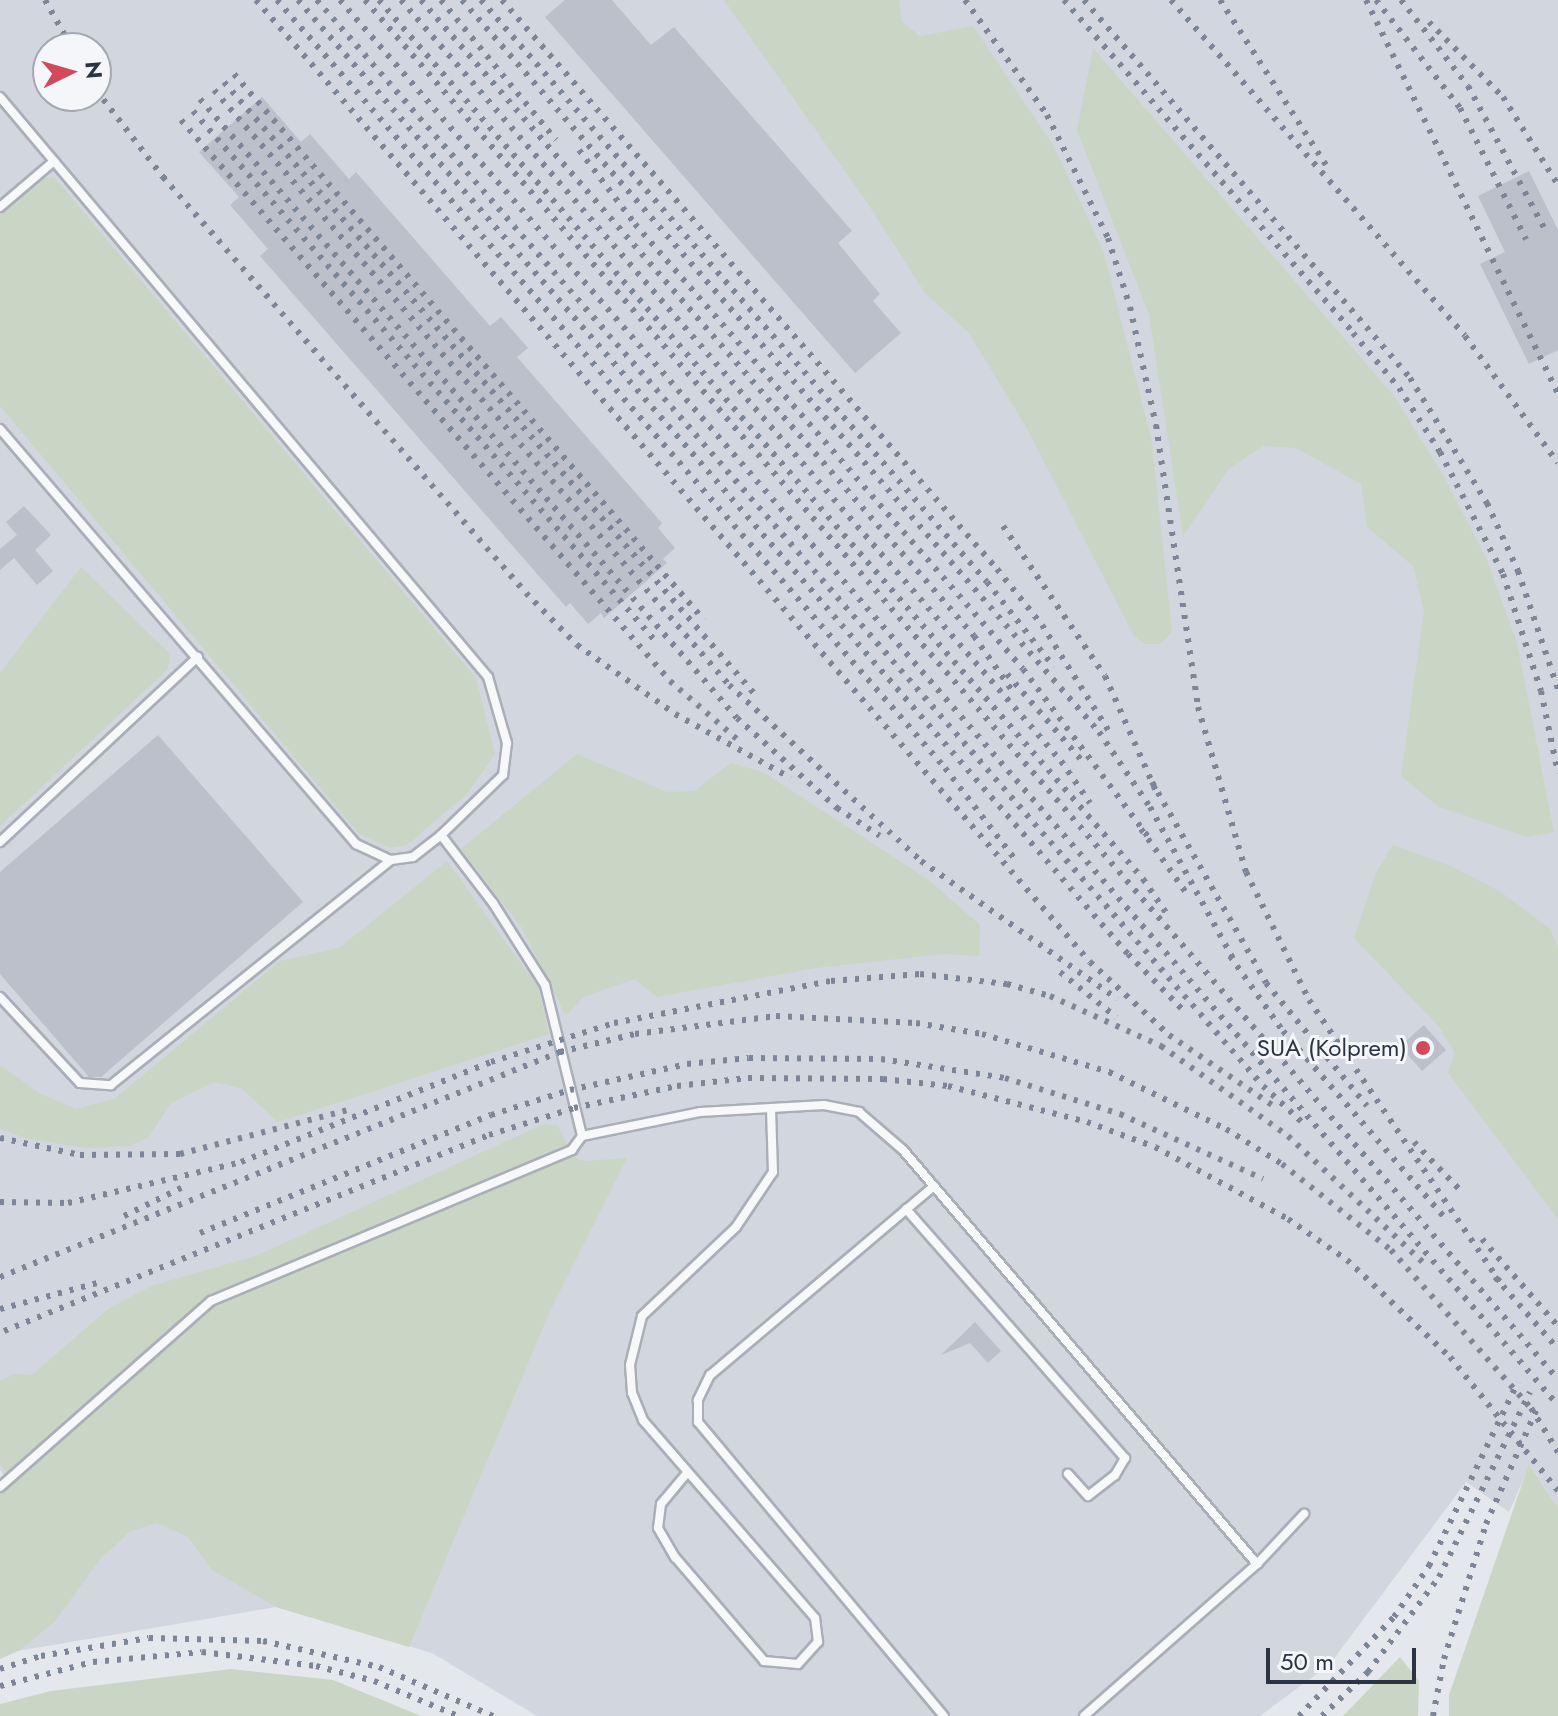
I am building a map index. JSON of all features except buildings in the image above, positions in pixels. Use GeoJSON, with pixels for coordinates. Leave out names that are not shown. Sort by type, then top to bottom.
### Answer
{"type":"FeatureCollection","features":[{"type":"Feature","properties":{"kind":"lane"},"geometry":{"type":"LineString","coordinates":[[0,97],[488,677],[507,743],[503,775],[441,835],[413,857],[391,860],[111,1085],[80,1083],[0,997]]}},
{"type":"Feature","properties":{"kind":"lane"},"geometry":{"type":"LineString","coordinates":[[0,207],[54,161]]}},
{"type":"Feature","properties":{"kind":"lane"},"geometry":{"type":"LineString","coordinates":[[0,429],[356,844],[391,860]]}},
{"type":"Feature","properties":{"kind":"lane"},"geometry":{"type":"LineString","coordinates":[[0,842],[198,657]]}},
{"type":"Feature","properties":{"kind":"lane"},"geometry":{"type":"LineString","coordinates":[[441,835],[493,903],[545,985],[582,1136]]}},
{"type":"Feature","properties":{"kind":"lane"},"geometry":{"type":"LineString","coordinates":[[0,1487],[211,1301],[572,1150],[582,1136],[700,1112],[824,1105],[859,1112],[903,1150],[1257,1564]]}},
{"type":"Feature","properties":{"kind":"lane"},"geometry":{"type":"LineString","coordinates":[[687,1473],[661,1504],[658,1528],[675,1557],[764,1661],[798,1664],[818,1642],[815,1618],[643,1420],[632,1393],[633,1341],[642,1316],[757,1200],[773,1172],[771,1109]]}},
{"type":"Feature","properties":{"kind":"lane"},"geometry":{"type":"LineString","coordinates":[[934,1186],[710,1375],[698,1400],[698,1422],[944,1716]]}},
{"type":"Feature","properties":{"kind":"lane"},"geometry":{"type":"LineString","coordinates":[[906,1209],[1125,1458],[1115,1475],[1088,1496],[1068,1474]]}},
{"type":"Feature","properties":{"kind":"lane"},"geometry":{"type":"LineString","coordinates":[[1084,1716],[1257,1564],[1304,1514]]}},
{"type":"Feature","properties":{"kind":"shaded area"},"geometry":{"type":"Polygon","coordinates":[[[0,0],[1558,0],[1558,1508],[1530,1465],[1509,1512],[1466,1482],[1330,1664],[1260,1716],[537,1716],[432,1653],[276,1607],[0,1654],[0,1490],[9,1482],[0,1470],[0,0]]]}},
{"type":"Feature","properties":{"kind":"green space"},"geometry":{"type":"Polygon","coordinates":[[[724,0],[899,0],[902,22],[920,36],[973,26],[1053,145],[1103,250],[1152,442],[1172,632],[1160,644],[1145,644],[1134,636],[1025,425],[968,332],[925,293],[868,204],[724,0]]]}},
{"type":"Feature","properties":{"kind":"green space"},"geometry":{"type":"Polygon","coordinates":[[[1093,48],[1395,397],[1446,480],[1487,560],[1517,643],[1554,832],[1528,837],[1439,807],[1401,776],[1424,611],[1413,566],[1367,527],[1361,484],[1296,448],[1263,446],[1228,470],[1183,536],[1149,315],[1077,130],[1093,48]]]}},
{"type":"Feature","properties":{"kind":"green space"},"geometry":{"type":"Polygon","coordinates":[[[54,177],[476,678],[495,754],[467,794],[407,845],[391,848],[358,833],[0,406],[0,216],[40,178],[54,177]]]}},
{"type":"Feature","properties":{"kind":"green space"},"geometry":{"type":"Polygon","coordinates":[[[81,567],[170,654],[168,669],[0,826],[0,673],[81,567]]]}},
{"type":"Feature","properties":{"kind":"green space"},"geometry":{"type":"Polygon","coordinates":[[[577,754],[667,792],[694,791],[731,763],[763,772],[929,880],[980,925],[979,956],[944,954],[816,968],[657,997],[635,979],[583,997],[566,1016],[522,928],[461,849],[577,754]]]}},
{"type":"Feature","properties":{"kind":"green space"},"geometry":{"type":"Polygon","coordinates":[[[1393,845],[1451,866],[1501,892],[1549,928],[1558,946],[1558,1219],[1448,1073],[1455,1053],[1439,1027],[1354,938],[1376,872],[1393,845]]]}},
{"type":"Feature","properties":{"kind":"green space"},"geometry":{"type":"Polygon","coordinates":[[[447,861],[538,987],[549,1034],[278,1122],[241,1088],[214,1082],[170,1104],[149,1137],[130,1146],[86,1148],[24,1138],[0,1128],[0,1065],[41,1094],[76,1109],[114,1099],[280,961],[339,948],[447,861]]]}},
{"type":"Feature","properties":{"kind":"green space"},"geometry":{"type":"Polygon","coordinates":[[[544,1124],[558,1126],[573,1157],[586,1161],[627,1158],[550,1311],[409,1647],[276,1607],[212,1570],[188,1537],[157,1523],[131,1531],[101,1558],[55,1621],[20,1650],[0,1659],[0,1492],[11,1481],[0,1464],[0,1381],[14,1374],[32,1375],[108,1309],[151,1286],[256,1256],[544,1124]]]}},
{"type":"Feature","properties":{"kind":"green space"},"geometry":{"type":"Polygon","coordinates":[[[1529,1464],[1558,1508],[1558,1716],[1449,1716],[1449,1695],[1529,1464]]]}},
{"type":"Feature","properties":{"kind":"green space"},"geometry":{"type":"Polygon","coordinates":[[[1400,1657],[1419,1681],[1418,1716],[1343,1716],[1400,1657]]]}},
{"type":"Feature","properties":{"kind":"green space"},"geometry":{"type":"Polygon","coordinates":[[[231,1669],[333,1680],[421,1716],[0,1716],[0,1704],[51,1691],[231,1669]]]}},
{"type":"Feature","properties":{"kind":"railway"},"geometry":{"type":"LineString","coordinates":[[45,0],[63,32]]}},
{"type":"Feature","properties":{"kind":"railway"},"geometry":{"type":"LineString","coordinates":[[256,0],[1090,962],[1169,1035],[1272,1105]]}},
{"type":"Feature","properties":{"kind":"railway"},"geometry":{"type":"LineString","coordinates":[[277,0],[945,768],[1017,862]]}},
{"type":"Feature","properties":{"kind":"railway"},"geometry":{"type":"LineString","coordinates":[[298,0],[1128,954],[1185,1012]]}},
{"type":"Feature","properties":{"kind":"railway"},"geometry":{"type":"LineString","coordinates":[[317,0],[1263,1086],[1303,1123]]}},
{"type":"Feature","properties":{"kind":"railway"},"geometry":{"type":"LineString","coordinates":[[340,0],[1558,1405]]}},
{"type":"Feature","properties":{"kind":"railway"},"geometry":{"type":"LineString","coordinates":[[365,0],[1558,1379]]}},
{"type":"Feature","properties":{"kind":"railway"},"geometry":{"type":"LineString","coordinates":[[379,0],[1143,879],[1169,917]]}},
{"type":"Feature","properties":{"kind":"railway"},"geometry":{"type":"LineString","coordinates":[[401,0],[1061,761],[1090,803]]}},
{"type":"Feature","properties":{"kind":"railway"},"geometry":{"type":"LineString","coordinates":[[421,0],[974,636],[1011,689]]}},
{"type":"Feature","properties":{"kind":"railway"},"geometry":{"type":"LineString","coordinates":[[441,0],[556,140]]}},
{"type":"Feature","properties":{"kind":"railway"},"geometry":{"type":"LineString","coordinates":[[462,0],[1099,732],[1150,807],[1236,964]]}},
{"type":"Feature","properties":{"kind":"railway"},"geometry":{"type":"LineString","coordinates":[[481,0],[987,582],[1054,667]]}},
{"type":"Feature","properties":{"kind":"railway"},"geometry":{"type":"LineString","coordinates":[[502,0],[997,569],[1042,625],[1112,736]]}},
{"type":"Feature","properties":{"kind":"railway"},"geometry":{"type":"LineString","coordinates":[[965,0],[1047,115],[1108,238],[1130,307],[1156,425],[1198,707],[1246,872],[1309,1000],[1501,1284]]}},
{"type":"Feature","properties":{"kind":"railway"},"geometry":{"type":"LineString","coordinates":[[1064,0],[1399,388],[1440,452],[1503,574],[1541,691],[1558,773]]}},
{"type":"Feature","properties":{"kind":"railway"},"geometry":{"type":"LineString","coordinates":[[1084,0],[1410,378],[1487,503],[1518,571],[1558,689]]}},
{"type":"Feature","properties":{"kind":"railway"},"geometry":{"type":"LineString","coordinates":[[1171,0],[1465,336],[1558,463]]}},
{"type":"Feature","properties":{"kind":"railway"},"geometry":{"type":"LineString","coordinates":[[1220,0],[1326,165]]}},
{"type":"Feature","properties":{"kind":"railway"},"geometry":{"type":"LineString","coordinates":[[1366,0],[1558,393]]}},
{"type":"Feature","properties":{"kind":"railway"},"geometry":{"type":"LineString","coordinates":[[1376,0],[1460,108],[1526,239]]}},
{"type":"Feature","properties":{"kind":"railway"},"geometry":{"type":"LineString","coordinates":[[1401,0],[1468,86],[1544,228]]}},
{"type":"Feature","properties":{"kind":"railway"},"geometry":{"type":"LineString","coordinates":[[1429,22],[1503,97],[1558,185]]}},
{"type":"Feature","properties":{"kind":"railway"},"geometry":{"type":"LineString","coordinates":[[234,74],[704,620]]}},
{"type":"Feature","properties":{"kind":"railway"},"geometry":{"type":"LineString","coordinates":[[224,82],[758,698]]}},
{"type":"Feature","properties":{"kind":"railway"},"geometry":{"type":"LineString","coordinates":[[214,90],[729,685],[921,861],[1117,999]]}},
{"type":"Feature","properties":{"kind":"railway"},"geometry":{"type":"LineString","coordinates":[[200,99],[737,718],[837,808],[880,836]]}},
{"type":"Feature","properties":{"kind":"railway"},"geometry":{"type":"LineString","coordinates":[[112,111],[163,177],[526,593],[577,645],[675,714],[791,778]]}},
{"type":"Feature","properties":{"kind":"railway"},"geometry":{"type":"LineString","coordinates":[[193,111],[658,644]]}},
{"type":"Feature","properties":{"kind":"railway"},"geometry":{"type":"LineString","coordinates":[[181,120],[670,681],[738,740]]}},
{"type":"Feature","properties":{"kind":"railway"},"geometry":{"type":"LineString","coordinates":[[579,150],[635,224],[1023,669],[1148,837]]}},
{"type":"Feature","properties":{"kind":"railway"},"geometry":{"type":"LineString","coordinates":[[1003,526],[1105,676],[1156,791]]}},
{"type":"Feature","properties":{"kind":"railway"},"geometry":{"type":"LineString","coordinates":[[1007,674],[1083,762]]}},
{"type":"Feature","properties":{"kind":"railway"},"geometry":{"type":"LineString","coordinates":[[1152,782],[1266,983],[1367,1106]]}},
{"type":"Feature","properties":{"kind":"railway"},"geometry":{"type":"LineString","coordinates":[[1141,829],[1187,894]]}},
{"type":"Feature","properties":{"kind":"railway"},"geometry":{"type":"LineString","coordinates":[[1230,956],[1283,1031],[1443,1216]]}},
{"type":"Feature","properties":{"kind":"railway"},"geometry":{"type":"LineString","coordinates":[[1060,972],[1116,1017]]}},
{"type":"Feature","properties":{"kind":"railway"},"geometry":{"type":"LineString","coordinates":[[0,1202],[68,1203],[241,1162],[491,1062],[614,1023],[831,981],[920,974],[1007,984],[1050,996],[1161,1046],[1288,1136],[1428,1267]]}},
{"type":"Feature","properties":{"kind":"railway"},"geometry":{"type":"LineString","coordinates":[[0,1277],[560,1052],[635,1034],[776,1016],[916,1023],[982,1034],[1109,1072],[1226,1129],[1282,1164],[1391,1250],[1531,1408],[1558,1452]]}},
{"type":"Feature","properties":{"kind":"railway"},"geometry":{"type":"LineString","coordinates":[[200,1233],[491,1115],[570,1090],[687,1064],[749,1058],[881,1059],[1005,1078],[1120,1114],[1263,1179]]}},
{"type":"Feature","properties":{"kind":"railway"},"geometry":{"type":"LineString","coordinates":[[4,1331],[489,1135],[574,1108],[677,1086],[748,1078],[883,1079],[948,1086],[1087,1122],[1155,1147],[1288,1219],[1347,1260],[1450,1357],[1558,1491]]}},
{"type":"Feature","properties":{"kind":"railway"},"geometry":{"type":"LineString","coordinates":[[0,1138],[80,1155],[180,1154],[348,1110]]}},
{"type":"Feature","properties":{"kind":"railway"},"geometry":{"type":"LineString","coordinates":[[1414,1142],[1462,1192]]}},
{"type":"Feature","properties":{"kind":"railway"},"geometry":{"type":"LineString","coordinates":[[124,1216],[181,1188]]}},
{"type":"Feature","properties":{"kind":"railway"},"geometry":{"type":"LineString","coordinates":[[1482,1239],[1558,1326]]}},
{"type":"Feature","properties":{"kind":"railway"},"geometry":{"type":"LineString","coordinates":[[1495,1277],[1558,1349]]}},
{"type":"Feature","properties":{"kind":"railway"},"geometry":{"type":"LineString","coordinates":[[0,1309],[101,1282]]}},
{"type":"Feature","properties":{"kind":"railway"},"geometry":{"type":"LineString","coordinates":[[1299,1716],[1394,1617],[1429,1566],[1518,1382]]}},
{"type":"Feature","properties":{"kind":"railway"},"geometry":{"type":"LineString","coordinates":[[1322,1716],[1368,1672],[1439,1577],[1530,1392]]}},
{"type":"Feature","properties":{"kind":"railway"},"geometry":{"type":"LineString","coordinates":[[1433,1716],[1444,1659],[1486,1524],[1538,1406]]}},
{"type":"Feature","properties":{"kind":"railway"},"geometry":{"type":"LineString","coordinates":[[0,1669],[41,1656],[149,1638],[263,1641],[379,1667],[493,1716]]}},
{"type":"Feature","properties":{"kind":"railway"},"geometry":{"type":"LineString","coordinates":[[0,1686],[93,1662],[202,1652],[316,1666],[374,1681],[458,1716]]}},
{"type":"Feature","properties":{"kind":"place","name":"SUA (Kolprem)"},"geometry":{"type":"Point","coordinates":[1423,1048]}}]}
